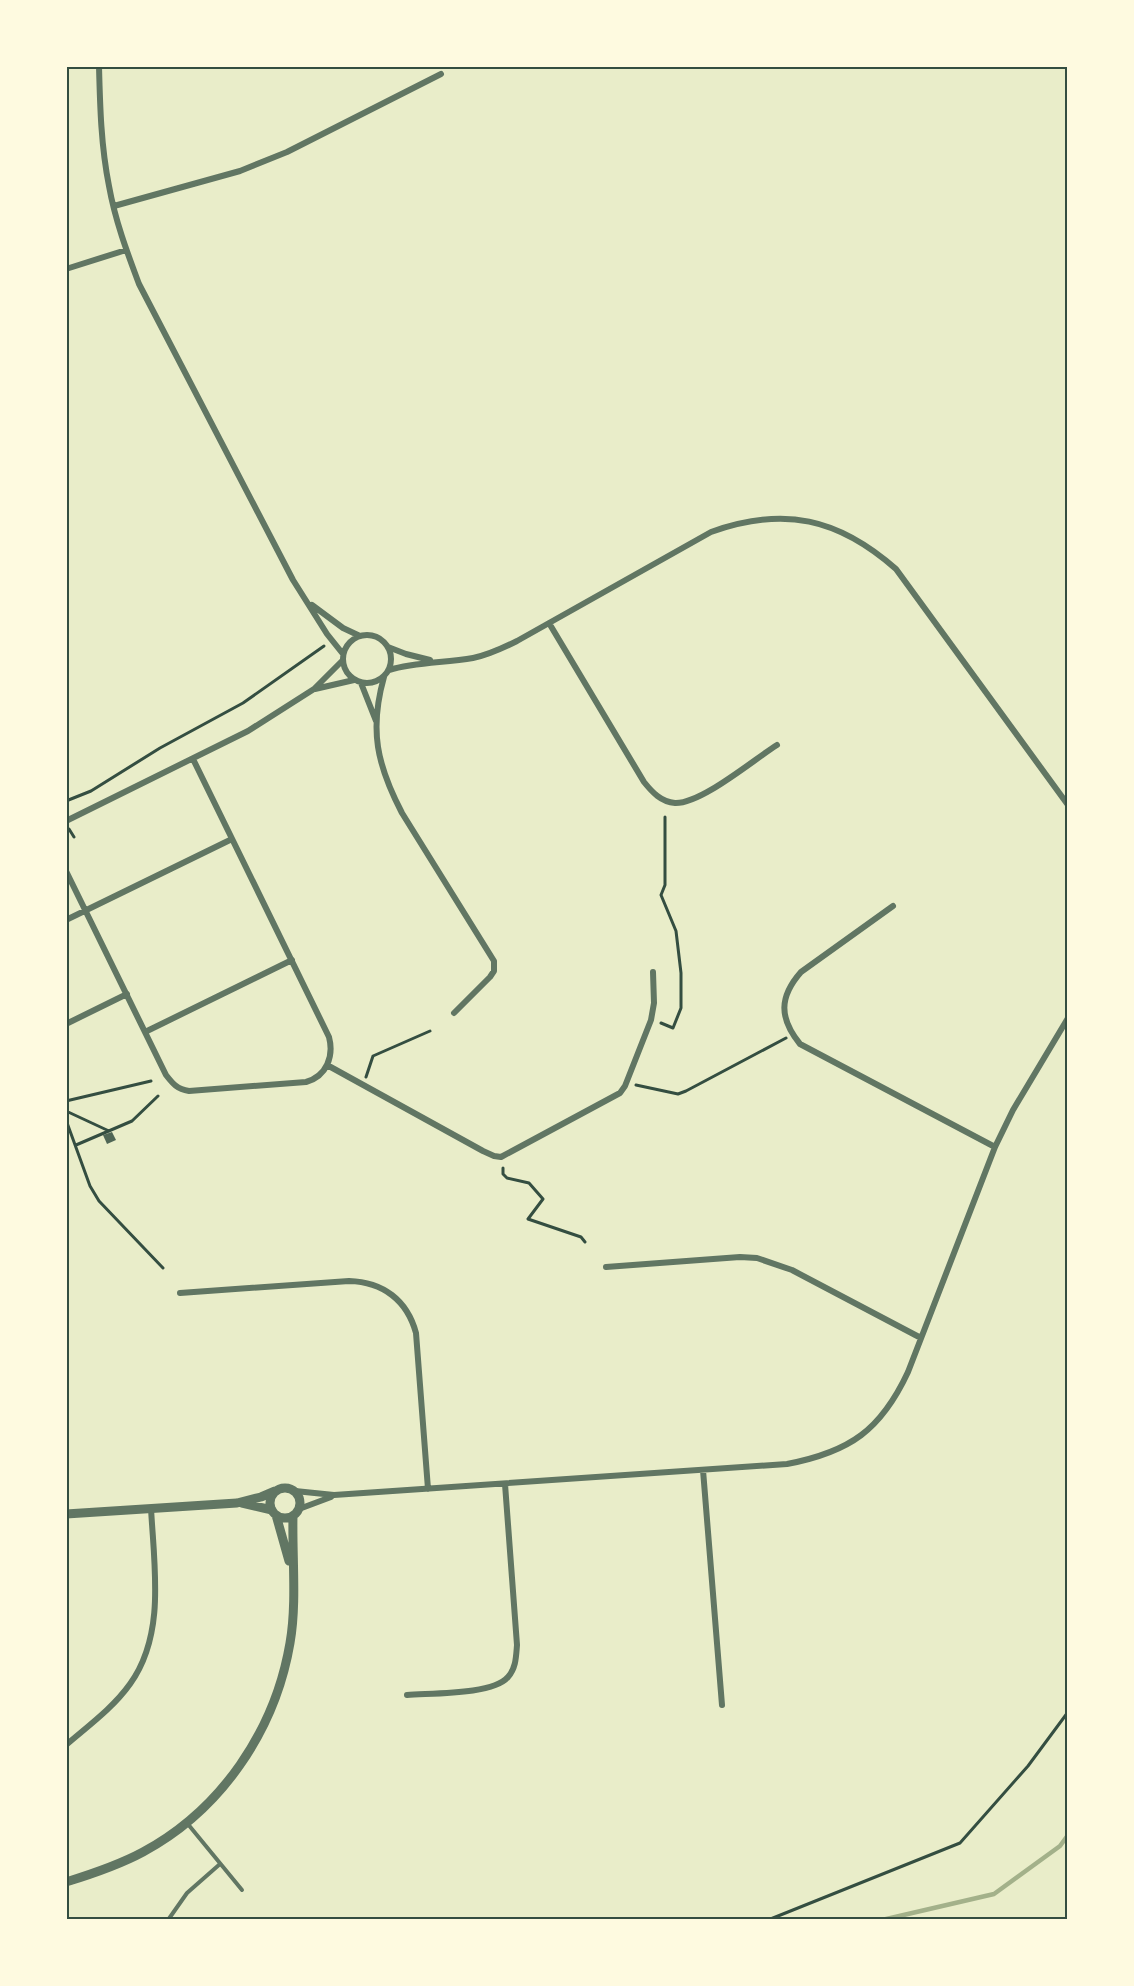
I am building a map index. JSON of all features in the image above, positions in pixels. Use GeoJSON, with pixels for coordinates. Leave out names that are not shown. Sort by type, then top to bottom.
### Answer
{"type":"FeatureCollection","features":[{"type":"Feature","properties":{"kind":"street"},"geometry":{"type":"LineString","coordinates":[[99,66],[104,153],[114,206],[126,250],[153,314],[293,580],[343,657],[348,674],[361,683],[377,682],[384,677]]}},
{"type":"Feature","properties":{"kind":"street"},"geometry":{"type":"LineString","coordinates":[[114,206],[249,167],[287,152],[441,74]]}},
{"type":"Feature","properties":{"kind":"street"},"geometry":{"type":"LineString","coordinates":[[66,270],[126,250]]}},
{"type":"Feature","properties":{"kind":"street"},"geometry":{"type":"LineString","coordinates":[[389,670],[406,665],[476,657],[496,651],[711,532],[734,524],[778,518],[798,519],[832,528],[863,543],[896,569],[1068,805]]}},
{"type":"Feature","properties":{"kind":"street"},"geometry":{"type":"LineString","coordinates":[[309,602],[343,628],[360,636]]}},
{"type":"Feature","properties":{"kind":"street"},"geometry":{"type":"LineString","coordinates":[[549,623],[644,782],[652,792],[665,801],[684,802],[705,794],[777,745]]}},
{"type":"Feature","properties":{"kind":"street"},"geometry":{"type":"LineString","coordinates":[[66,821],[248,731],[315,689],[343,657],[350,641],[360,636],[377,637],[388,647],[437,662]]}},
{"type":"Feature","properties":{"kind":"street"},"geometry":{"type":"LineString","coordinates":[[388,647],[391,663],[378,697],[376,722],[376,742],[381,766],[389,789],[402,813],[494,961],[494,971],[490,977],[454,1013]]}},
{"type":"Feature","properties":{"kind":"street"},"geometry":{"type":"LineString","coordinates":[[315,689],[354,680]]}},
{"type":"Feature","properties":{"kind":"street"},"geometry":{"type":"LineString","coordinates":[[361,683],[376,722]]}},
{"type":"Feature","properties":{"kind":"street"},"geometry":{"type":"LineString","coordinates":[[66,871],[173,1084],[189,1091],[306,1082],[320,1075],[332,1055],[329,1037],[193,759]]}},
{"type":"Feature","properties":{"kind":"street"},"geometry":{"type":"LineString","coordinates":[[66,920],[232,839]]}},
{"type":"Feature","properties":{"kind":"street"},"geometry":{"type":"LineString","coordinates":[[893,906],[801,972],[792,982],[786,995],[784,1008],[786,1021],[792,1035],[800,1044],[813,1052],[995,1147]]}},
{"type":"Feature","properties":{"kind":"street"},"geometry":{"type":"LineString","coordinates":[[145,1032],[292,960]]}},
{"type":"Feature","properties":{"kind":"street"},"geometry":{"type":"LineString","coordinates":[[327,1065],[494,1156],[501,1157],[620,1093],[625,1086],[651,1020],[654,1003],[653,972]]}},
{"type":"Feature","properties":{"kind":"street"},"geometry":{"type":"LineString","coordinates":[[66,1024],[127,994]]}},
{"type":"Feature","properties":{"kind":"street"},"geometry":{"type":"LineString","coordinates":[[66,1514],[237,1503],[261,1497],[285,1487],[295,1491],[334,1495],[795,1463],[835,1452],[870,1429],[886,1412],[898,1394],[995,1147],[1013,1110],[1068,1018]]}},
{"type":"Feature","properties":{"kind":"street"},"geometry":{"type":"LineString","coordinates":[[606,1267],[740,1257],[757,1258],[792,1270],[921,1338]]}},
{"type":"Feature","properties":{"kind":"street"},"geometry":{"type":"LineString","coordinates":[[180,1293],[349,1281],[363,1281],[389,1292],[407,1311],[416,1333],[428,1489]]}},
{"type":"Feature","properties":{"kind":"street"},"geometry":{"type":"LineString","coordinates":[[703,1470],[722,1705]]}},
{"type":"Feature","properties":{"kind":"street"},"geometry":{"type":"LineString","coordinates":[[407,1695],[494,1687],[508,1677],[513,1670],[517,1645],[505,1484]]}},
{"type":"Feature","properties":{"kind":"street"},"geometry":{"type":"LineString","coordinates":[[275,1491],[270,1500],[292,1572]]}},
{"type":"Feature","properties":{"kind":"street"},"geometry":{"type":"LineString","coordinates":[[66,1882],[120,1863],[143,1852],[187,1823],[233,1776],[249,1753],[267,1719],[284,1672],[290,1642],[296,1512],[300,1499],[295,1491]]}},
{"type":"Feature","properties":{"kind":"street"},"geometry":{"type":"LineString","coordinates":[[237,1503],[274,1512],[284,1518],[334,1495]]}},
{"type":"Feature","properties":{"kind":"street"},"geometry":{"type":"LineString","coordinates":[[66,1745],[94,1722],[130,1684],[139,1669],[147,1647],[155,1603],[151,1508]]}},
{"type":"Feature","properties":{"kind":"lane"},"geometry":{"type":"LineString","coordinates":[[187,1823],[242,1890]]}},
{"type":"Feature","properties":{"kind":"lane"},"geometry":{"type":"LineString","coordinates":[[168,1920],[187,1893],[220,1864]]}},
{"type":"Feature","properties":{"kind":"path"},"geometry":{"type":"LineString","coordinates":[[66,801],[91,791],[160,748],[243,702],[332,640]]}},
{"type":"Feature","properties":{"kind":"path"},"geometry":{"type":"LineString","coordinates":[[651,1020],[673,1028],[681,1008],[681,973],[676,931],[661,896],[665,879],[665,817]]}},
{"type":"Feature","properties":{"kind":"path"},"geometry":{"type":"LineString","coordinates":[[363,1084],[373,1056],[430,1031]]}},
{"type":"Feature","properties":{"kind":"path"},"geometry":{"type":"LineString","coordinates":[[625,1086],[640,1085],[678,1094],[792,1035]]}},
{"type":"Feature","properties":{"kind":"path"},"geometry":{"type":"LineString","coordinates":[[66,1101],[151,1081]]}},
{"type":"Feature","properties":{"kind":"path"},"geometry":{"type":"LineString","coordinates":[[76,1145],[132,1121],[158,1096]]}},
{"type":"Feature","properties":{"kind":"path"},"geometry":{"type":"LineString","coordinates":[[66,1111],[109,1131]]}},
{"type":"Feature","properties":{"kind":"path"},"geometry":{"type":"LineString","coordinates":[[66,1119],[90,1186],[99,1201],[163,1268]]}},
{"type":"Feature","properties":{"kind":"path"},"geometry":{"type":"LineString","coordinates":[[501,1157],[503,1174],[507,1178],[529,1184],[543,1199],[528,1219],[581,1238],[585,1242]]}},
{"type":"Feature","properties":{"kind":"path"},"geometry":{"type":"LineString","coordinates":[[768,1920],[960,1843],[1028,1766],[1068,1712]]}},
{"type":"Feature","properties":{"kind":"building"},"geometry":{"type":"Polygon","coordinates":[[[112,1132],[116,1140],[107,1144],[103,1135],[112,1132]]]}},
{"type":"Feature","properties":{"kind":"waterway"},"geometry":{"type":"LineString","coordinates":[[882,1920],[994,1894],[1060,1846],[1068,1835]]}}]}
